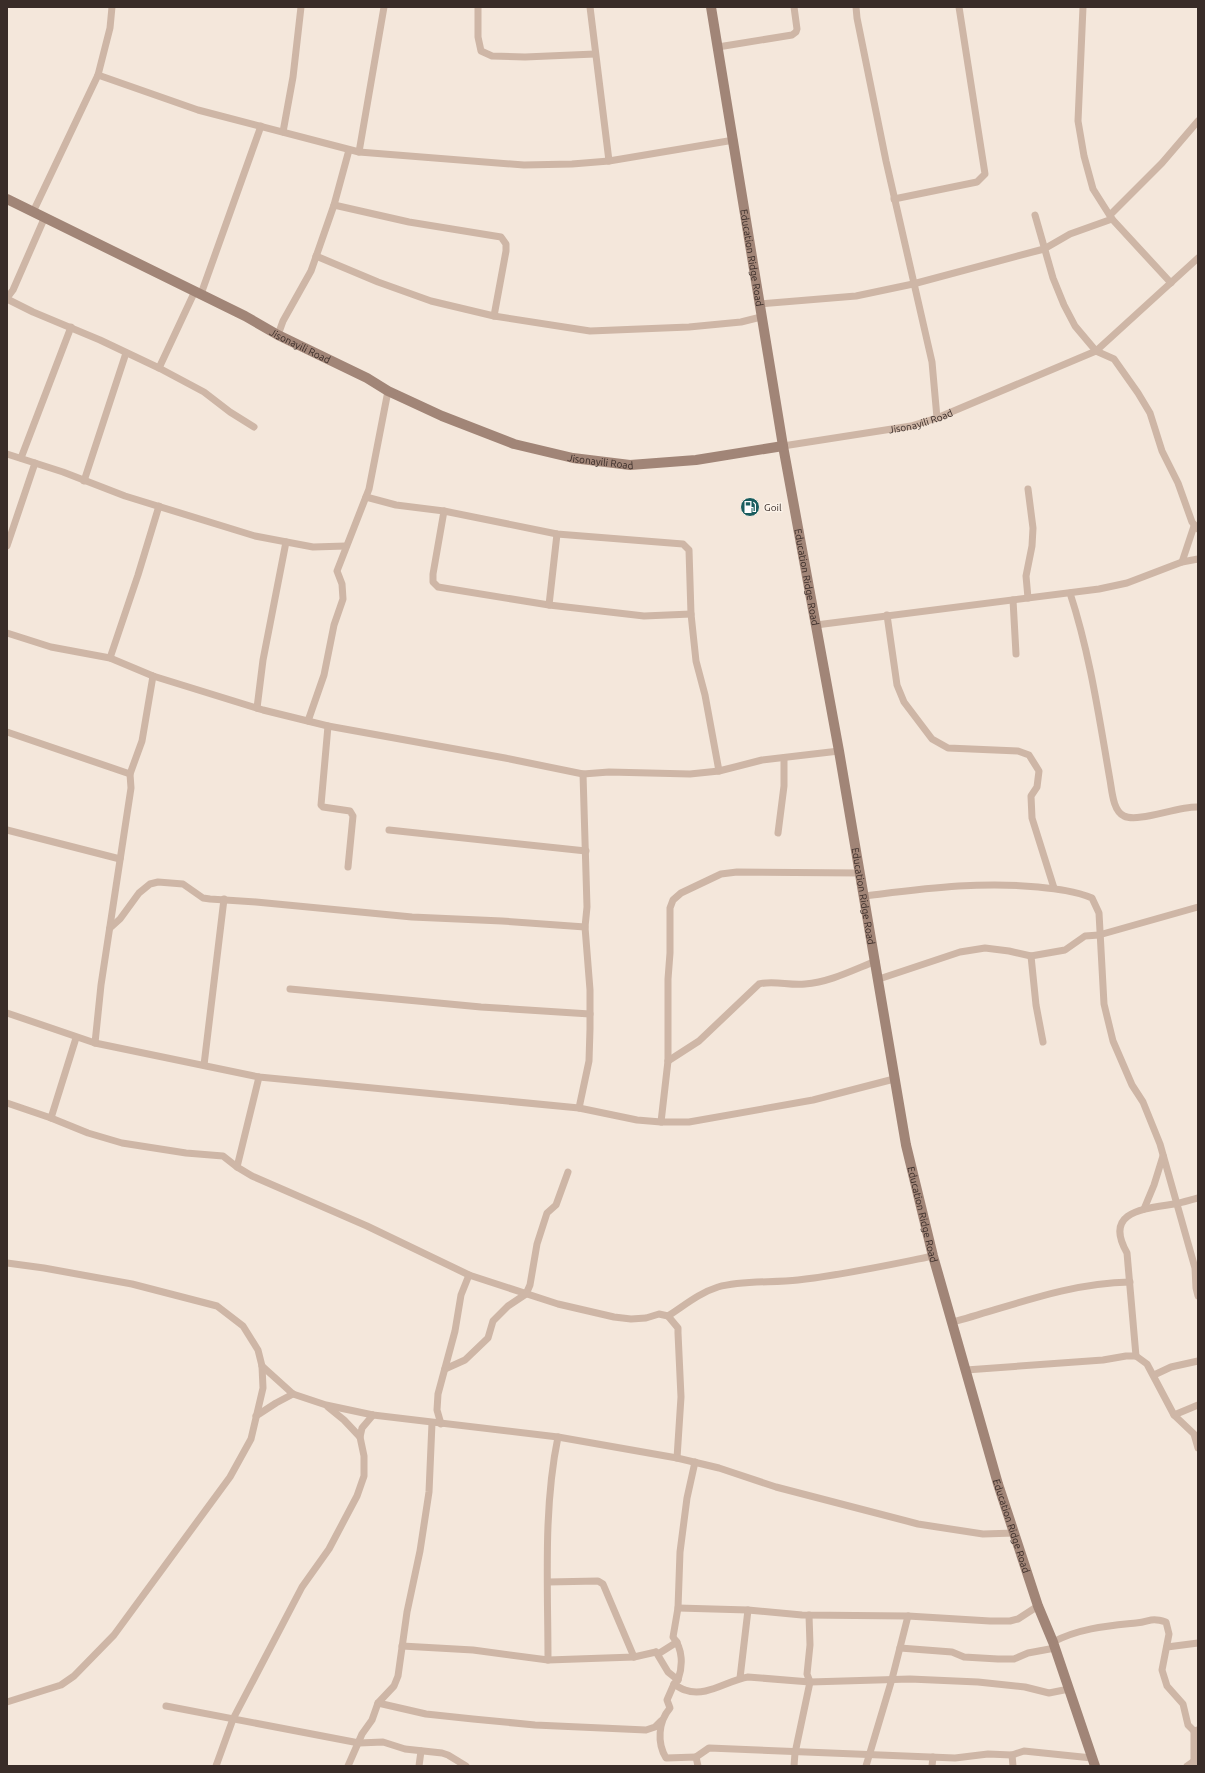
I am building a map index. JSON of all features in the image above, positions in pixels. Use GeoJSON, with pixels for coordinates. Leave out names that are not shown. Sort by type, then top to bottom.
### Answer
{"type":"FeatureCollection","features":[{"type":"Feature","properties":{"kind":"main road","name":"Education Ridge Road"},"geometry":{"type":"LineString","coordinates":[[711,7],[783,446],[876,961],[894,1079],[906,1145],[933,1256],[998,1484],[1038,1606],[1054,1645],[1094,1762]]}},
{"type":"Feature","properties":{"kind":"main road","name":"Jisonayili Road"},"geometry":{"type":"LineString","coordinates":[[7,200],[198,293],[278,335],[367,378],[388,391],[442,416],[514,444],[573,458],[630,465],[696,460],[783,446]]}},
{"type":"Feature","properties":{"kind":"street"},"geometry":{"type":"LineString","coordinates":[[33,212],[98,75],[110,28],[112,7]]}},
{"type":"Feature","properties":{"kind":"street"},"geometry":{"type":"LineString","coordinates":[[283,132],[293,77],[301,7]]}},
{"type":"Feature","properties":{"kind":"street"},"geometry":{"type":"LineString","coordinates":[[359,152],[384,7]]}},
{"type":"Feature","properties":{"kind":"street"},"geometry":{"type":"LineString","coordinates":[[478,7],[478,38],[481,51],[492,56],[525,57],[595,54]]}},
{"type":"Feature","properties":{"kind":"street"},"geometry":{"type":"LineString","coordinates":[[590,7],[609,161]]}},
{"type":"Feature","properties":{"kind":"street"},"geometry":{"type":"LineString","coordinates":[[718,47],[792,35],[797,29],[794,7]]}},
{"type":"Feature","properties":{"kind":"street"},"geometry":{"type":"LineString","coordinates":[[856,7],[894,199],[932,362],[937,418]]}},
{"type":"Feature","properties":{"kind":"street"},"geometry":{"type":"LineString","coordinates":[[894,199],[977,182],[985,174],[959,7]]}},
{"type":"Feature","properties":{"kind":"street"},"geometry":{"type":"LineString","coordinates":[[1083,7],[1078,121],[1084,156],[1093,189],[1111,217],[1170,283]]}},
{"type":"Feature","properties":{"kind":"street"},"geometry":{"type":"LineString","coordinates":[[98,75],[198,110],[359,152],[524,166],[609,161],[734,140]]}},
{"type":"Feature","properties":{"kind":"street"},"geometry":{"type":"LineString","coordinates":[[759,304],[856,296],[913,284],[1044,249],[1070,234],[1111,217],[1162,163],[1198,121]]}},
{"type":"Feature","properties":{"kind":"street"},"geometry":{"type":"LineString","coordinates":[[159,368],[198,293],[261,126]]}},
{"type":"Feature","properties":{"kind":"street"},"geometry":{"type":"LineString","coordinates":[[278,335],[283,321],[310,271],[316,256],[334,205],[350,150]]}},
{"type":"Feature","properties":{"kind":"street"},"geometry":{"type":"LineString","coordinates":[[334,205],[409,222],[501,237],[506,244],[506,251],[494,316]]}},
{"type":"Feature","properties":{"kind":"street"},"geometry":{"type":"LineString","coordinates":[[1035,216],[1044,249],[1064,306],[1076,326],[1096,351],[1114,359],[1138,392],[1150,413],[1162,451],[1178,483],[1196,528],[1182,562]]}},
{"type":"Feature","properties":{"kind":"street"},"geometry":{"type":"LineString","coordinates":[[44,219],[13,290],[7,298],[33,312],[71,327],[159,368],[204,392],[230,412],[254,427]]}},
{"type":"Feature","properties":{"kind":"street"},"geometry":{"type":"LineString","coordinates":[[316,256],[378,282],[431,301],[494,316],[590,331],[689,328],[741,322],[761,317]]}},
{"type":"Feature","properties":{"kind":"street","name":"Jisonayili Road"},"geometry":{"type":"LineString","coordinates":[[783,446],[910,426],[937,418],[1096,351],[1198,258]]}},
{"type":"Feature","properties":{"kind":"street"},"geometry":{"type":"LineString","coordinates":[[21,458],[71,327]]}},
{"type":"Feature","properties":{"kind":"street"},"geometry":{"type":"LineString","coordinates":[[84,481],[126,353]]}},
{"type":"Feature","properties":{"kind":"street"},"geometry":{"type":"LineString","coordinates":[[308,721],[324,675],[334,625],[343,599],[342,584],[337,571],[369,489],[388,391]]}},
{"type":"Feature","properties":{"kind":"street"},"geometry":{"type":"LineString","coordinates":[[7,454],[125,496],[255,536],[313,547],[346,546]]}},
{"type":"Feature","properties":{"kind":"street"},"geometry":{"type":"LineString","coordinates":[[8,542],[35,463]]}},
{"type":"Feature","properties":{"kind":"street"},"geometry":{"type":"LineString","coordinates":[[1028,490],[1033,528],[1032,546],[1026,576],[1028,598]]}},
{"type":"Feature","properties":{"kind":"street"},"geometry":{"type":"LineString","coordinates":[[366,497],[396,505],[444,511],[557,534],[683,544],[689,550],[691,614],[696,661],[705,695],[719,771]]}},
{"type":"Feature","properties":{"kind":"street"},"geometry":{"type":"LineString","coordinates":[[110,658],[138,575],[158,506]]}},
{"type":"Feature","properties":{"kind":"street"},"geometry":{"type":"LineString","coordinates":[[444,511],[433,574],[434,582],[438,587],[549,605],[644,616],[691,614]]}},
{"type":"Feature","properties":{"kind":"street"},"geometry":{"type":"LineString","coordinates":[[549,605],[557,534]]}},
{"type":"Feature","properties":{"kind":"street"},"geometry":{"type":"LineString","coordinates":[[257,708],[263,660],[286,542]]}},
{"type":"Feature","properties":{"kind":"street"},"geometry":{"type":"LineString","coordinates":[[816,625],[1070,593],[1127,583],[1182,562],[1198,559]]}},
{"type":"Feature","properties":{"kind":"street"},"geometry":{"type":"LineString","coordinates":[[1070,593],[1082,628],[1099,708],[1110,780],[1117,810],[1122,816],[1132,819],[1165,811],[1198,807]]}},
{"type":"Feature","properties":{"kind":"street"},"geometry":{"type":"LineString","coordinates":[[1013,600],[1016,654]]}},
{"type":"Feature","properties":{"kind":"street"},"geometry":{"type":"LineString","coordinates":[[887,615],[897,685],[904,702],[932,739],[948,748],[1018,751],[1029,755],[1039,771],[1036,787],[1031,796],[1032,818],[1054,888]]}},
{"type":"Feature","properties":{"kind":"street"},"geometry":{"type":"LineString","coordinates":[[7,633],[51,647],[110,658],[153,676],[257,708],[328,726],[505,758],[583,774],[609,772],[690,774],[719,771],[762,760],[839,751]]}},
{"type":"Feature","properties":{"kind":"street"},"geometry":{"type":"LineString","coordinates":[[95,1044],[101,985],[131,788],[130,774],[142,741],[153,676]]}},
{"type":"Feature","properties":{"kind":"street"},"geometry":{"type":"LineString","coordinates":[[328,726],[321,805],[323,807],[350,811],[353,816],[348,867]]}},
{"type":"Feature","properties":{"kind":"street"},"geometry":{"type":"LineString","coordinates":[[7,732],[130,774]]}},
{"type":"Feature","properties":{"kind":"street"},"geometry":{"type":"LineString","coordinates":[[778,833],[784,786],[784,758]]}},
{"type":"Feature","properties":{"kind":"street"},"geometry":{"type":"LineString","coordinates":[[579,1108],[589,1061],[590,1014],[586,928],[586,852],[583,774]]}},
{"type":"Feature","properties":{"kind":"street"},"geometry":{"type":"LineString","coordinates":[[7,830],[120,859]]}},
{"type":"Feature","properties":{"kind":"street"},"geometry":{"type":"LineString","coordinates":[[388,830],[586,852]]}},
{"type":"Feature","properties":{"kind":"street"},"geometry":{"type":"LineString","coordinates":[[661,1122],[668,1061],[668,979],[670,953],[669,917],[673,900],[681,893],[721,874],[860,873]]}},
{"type":"Feature","properties":{"kind":"street"},"geometry":{"type":"LineString","coordinates":[[110,928],[120,919],[139,893],[150,884],[158,882],[183,884],[203,898],[412,917],[502,921],[586,928]]}},
{"type":"Feature","properties":{"kind":"street"},"geometry":{"type":"LineString","coordinates":[[864,896],[944,886],[1013,884],[1054,888],[1080,893],[1092,898],[1099,913],[1099,935],[1104,1004],[1113,1041],[1160,1144],[1176,1204],[1196,1268],[1196,1288],[1198,1296]]}},
{"type":"Feature","properties":{"kind":"street"},"geometry":{"type":"LineString","coordinates":[[204,1065],[224,899]]}},
{"type":"Feature","properties":{"kind":"street"},"geometry":{"type":"LineString","coordinates":[[879,979],[960,952],[985,948],[1031,956],[1065,950],[1085,936],[1099,935],[1198,907]]}},
{"type":"Feature","properties":{"kind":"street"},"geometry":{"type":"LineString","coordinates":[[1031,956],[1036,1005],[1043,1042]]}},
{"type":"Feature","properties":{"kind":"street"},"geometry":{"type":"LineString","coordinates":[[668,1061],[699,1041],[759,984],[766,982],[805,984],[828,980],[876,961]]}},
{"type":"Feature","properties":{"kind":"street"},"geometry":{"type":"LineString","coordinates":[[290,989],[481,1007],[590,1014]]}},
{"type":"Feature","properties":{"kind":"street"},"geometry":{"type":"LineString","coordinates":[[7,1013],[95,1044],[259,1076],[579,1108],[637,1120],[661,1122],[689,1122],[813,1100],[894,1079]]}},
{"type":"Feature","properties":{"kind":"street"},"geometry":{"type":"LineString","coordinates":[[51,1118],[76,1038]]}},
{"type":"Feature","properties":{"kind":"street"},"geometry":{"type":"LineString","coordinates":[[237,1167],[259,1076]]}},
{"type":"Feature","properties":{"kind":"street"},"geometry":{"type":"LineString","coordinates":[[7,1103],[51,1118],[88,1133],[122,1143],[186,1153],[223,1156],[252,1176],[367,1226],[469,1275],[526,1294],[614,1317],[631,1319],[646,1318],[659,1314],[668,1316],[678,1328]]}},
{"type":"Feature","properties":{"kind":"street"},"geometry":{"type":"LineString","coordinates":[[1144,1209],[1154,1185],[1163,1156]]}},
{"type":"Feature","properties":{"kind":"street"},"geometry":{"type":"LineString","coordinates":[[445,1369],[465,1360],[488,1338],[493,1321],[508,1306],[526,1294],[530,1285],[537,1244],[547,1213],[556,1205],[568,1172]]}},
{"type":"Feature","properties":{"kind":"street"},"geometry":{"type":"LineString","coordinates":[[1136,1356],[1127,1253],[1120,1241],[1122,1224],[1132,1213],[1144,1209],[1176,1204],[1198,1198]]}},
{"type":"Feature","properties":{"kind":"street"},"geometry":{"type":"LineString","coordinates":[[668,1316],[699,1294],[719,1287],[742,1283],[775,1283],[850,1273],[933,1256]]}},
{"type":"Feature","properties":{"kind":"street"},"geometry":{"type":"LineString","coordinates":[[7,1263],[132,1284],[217,1306],[243,1326],[258,1350],[262,1366],[263,1388],[251,1439],[230,1477],[114,1635],[74,1676],[61,1685],[7,1702]]}},
{"type":"Feature","properties":{"kind":"street"},"geometry":{"type":"LineString","coordinates":[[441,1424],[437,1410],[438,1394],[455,1331],[461,1295],[469,1275]]}},
{"type":"Feature","properties":{"kind":"street"},"geometry":{"type":"LineString","coordinates":[[953,1322],[1001,1309],[1050,1293],[1104,1282],[1130,1282]]}},
{"type":"Feature","properties":{"kind":"street"},"geometry":{"type":"LineString","coordinates":[[678,1310],[681,1397],[678,1458]]}},
{"type":"Feature","properties":{"kind":"street"},"geometry":{"type":"LineString","coordinates":[[966,1370],[1103,1360],[1126,1356],[1136,1356],[1147,1364],[1174,1415],[1194,1434],[1198,1448]]}},
{"type":"Feature","properties":{"kind":"street"},"geometry":{"type":"LineString","coordinates":[[1154,1375],[1171,1367],[1198,1362]]}},
{"type":"Feature","properties":{"kind":"street"},"geometry":{"type":"LineString","coordinates":[[262,1366],[293,1394],[326,1405],[373,1415],[558,1437],[678,1458],[719,1468],[790,1491],[918,1524],[983,1534],[1015,1533]]}},
{"type":"Feature","properties":{"kind":"street"},"geometry":{"type":"LineString","coordinates":[[256,1416],[276,1402],[293,1394]]}},
{"type":"Feature","properties":{"kind":"street"},"geometry":{"type":"LineString","coordinates":[[326,1405],[344,1420],[360,1437]]}},
{"type":"Feature","properties":{"kind":"street"},"geometry":{"type":"LineString","coordinates":[[1174,1415],[1198,1405]]}},
{"type":"Feature","properties":{"kind":"street"},"geometry":{"type":"LineString","coordinates":[[216,1766],[233,1719],[302,1587],[329,1549],[357,1496],[364,1476],[364,1456],[360,1437],[362,1428],[373,1415]]}},
{"type":"Feature","properties":{"kind":"street"},"geometry":{"type":"LineString","coordinates":[[348,1766],[362,1734],[372,1720],[378,1703],[394,1686],[398,1676],[429,1492],[432,1423]]}},
{"type":"Feature","properties":{"kind":"street"},"geometry":{"type":"LineString","coordinates":[[548,1660],[547,1523],[552,1462],[558,1437]]}},
{"type":"Feature","properties":{"kind":"street"},"geometry":{"type":"LineString","coordinates":[[378,1703],[426,1714],[535,1725],[646,1730],[655,1727],[670,1708],[667,1700],[682,1671],[682,1660],[677,1642],[673,1637],[678,1608],[680,1552],[687,1498],[695,1462]]}},
{"type":"Feature","properties":{"kind":"street"},"geometry":{"type":"LineString","coordinates":[[548,1582],[598,1581],[603,1584],[634,1657]]}},
{"type":"Feature","properties":{"kind":"street"},"geometry":{"type":"LineString","coordinates":[[678,1608],[748,1610],[809,1615],[908,1616],[1010,1621],[1018,1619],[1038,1606]]}},
{"type":"Feature","properties":{"kind":"street"},"geometry":{"type":"LineString","coordinates":[[740,1678],[748,1610]]}},
{"type":"Feature","properties":{"kind":"street"},"geometry":{"type":"LineString","coordinates":[[794,1766],[794,1753],[810,1682],[807,1674],[810,1645],[809,1615]]}},
{"type":"Feature","properties":{"kind":"street"},"geometry":{"type":"LineString","coordinates":[[866,1766],[892,1679],[908,1616]]}},
{"type":"Feature","properties":{"kind":"street"},"geometry":{"type":"LineString","coordinates":[[900,1648],[952,1652],[964,1657],[1014,1659],[1054,1645],[1068,1634],[1088,1628],[1138,1623],[1149,1619],[1157,1619],[1166,1622],[1169,1634],[1162,1670],[1167,1686],[1183,1704],[1188,1725],[1196,1730],[1196,1763],[1187,1766]]}},
{"type":"Feature","properties":{"kind":"street"},"geometry":{"type":"LineString","coordinates":[[402,1646],[473,1650],[548,1660],[634,1657],[656,1652],[658,1654],[677,1642]]}},
{"type":"Feature","properties":{"kind":"street"},"geometry":{"type":"LineString","coordinates":[[1167,1647],[1198,1643]]}},
{"type":"Feature","properties":{"kind":"street"},"geometry":{"type":"LineString","coordinates":[[656,1652],[668,1672],[684,1690],[701,1692],[740,1678],[748,1677],[810,1682],[892,1679],[978,1682],[1025,1687],[1050,1693],[1068,1689]]}},
{"type":"Feature","properties":{"kind":"street"},"geometry":{"type":"LineString","coordinates":[[166,1706],[359,1743],[383,1742],[421,1751],[442,1753],[448,1755],[455,1764],[466,1766]]}},
{"type":"Feature","properties":{"kind":"street"},"geometry":{"type":"LineString","coordinates":[[661,1721],[661,1749],[666,1758],[696,1758],[708,1748],[794,1753],[870,1754],[955,1758],[988,1754],[1012,1755],[1024,1751],[1094,1762]]}},
{"type":"Feature","properties":{"kind":"street"},"geometry":{"type":"LineString","coordinates":[[419,1766],[421,1751]]}},
{"type":"Feature","properties":{"kind":"street"},"geometry":{"type":"LineString","coordinates":[[1012,1755],[1013,1766]]}},
{"type":"Feature","properties":{"kind":"street"},"geometry":{"type":"LineString","coordinates":[[932,1766],[933,1757]]}},
{"type":"Feature","properties":{"kind":"street"},"geometry":{"type":"LineString","coordinates":[[696,1758],[698,1766]]}},
{"type":"Feature","properties":{"kind":"place","name":"Goil"},"geometry":{"type":"Point","coordinates":[750,507]}}]}
